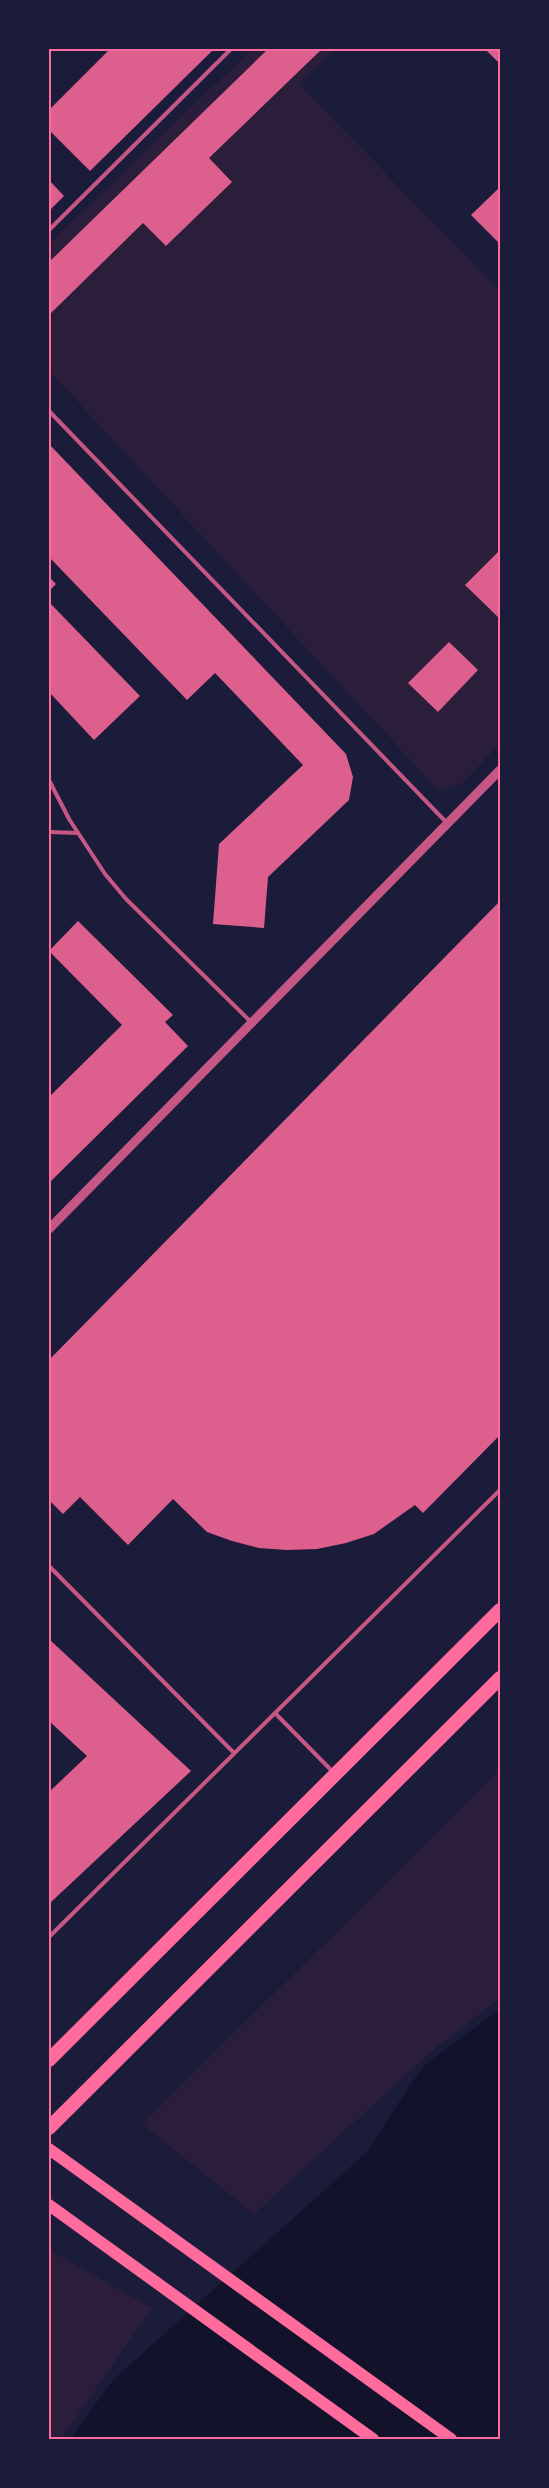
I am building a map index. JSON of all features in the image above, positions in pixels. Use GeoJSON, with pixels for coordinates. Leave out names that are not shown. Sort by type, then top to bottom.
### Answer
{"type":"FeatureCollection","features":[{"type":"Feature","properties":{"kind":"highway"},"geometry":{"type":"LineString","coordinates":[[49,2060],[500,1610]]}},
{"type":"Feature","properties":{"kind":"highway"},"geometry":{"type":"LineString","coordinates":[[49,2128],[500,1678]]}},
{"type":"Feature","properties":{"kind":"main road"},"geometry":{"type":"LineString","coordinates":[[49,2149],[452,2439]]}},
{"type":"Feature","properties":{"kind":"main road"},"geometry":{"type":"LineString","coordinates":[[49,2205],[373,2439]]}},
{"type":"Feature","properties":{"kind":"street"},"geometry":{"type":"LineString","coordinates":[[49,1229],[500,770]]}},
{"type":"Feature","properties":{"kind":"lane"},"geometry":{"type":"LineString","coordinates":[[49,230],[231,49]]}},
{"type":"Feature","properties":{"kind":"lane"},"geometry":{"type":"LineString","coordinates":[[49,411],[447,824]]}},
{"type":"Feature","properties":{"kind":"lane"},"geometry":{"type":"LineString","coordinates":[[49,780],[78,833],[105,874],[126,899],[251,1023]]}},
{"type":"Feature","properties":{"kind":"lane"},"geometry":{"type":"LineString","coordinates":[[49,832],[78,833]]}},
{"type":"Feature","properties":{"kind":"lane"},"geometry":{"type":"LineString","coordinates":[[49,1937],[500,1490]]}},
{"type":"Feature","properties":{"kind":"lane"},"geometry":{"type":"LineString","coordinates":[[49,1566],[234,1753]]}},
{"type":"Feature","properties":{"kind":"lane"},"geometry":{"type":"LineString","coordinates":[[275,1713],[335,1775]]}},
{"type":"Feature","properties":{"kind":"shaded area"},"geometry":{"type":"Polygon","coordinates":[[[252,49],[335,49],[299,84],[500,291],[500,744],[461,784],[439,791],[49,371],[49,244],[252,49]]]}},
{"type":"Feature","properties":{"kind":"shaded area"},"geometry":{"type":"Polygon","coordinates":[[[500,1770],[500,1998],[434,2049],[254,2214],[142,2124],[500,1770]]]}},
{"type":"Feature","properties":{"kind":"shaded area"},"geometry":{"type":"Polygon","coordinates":[[[500,2009],[500,2439],[70,2439],[113,2380],[367,2152],[425,2065],[500,2009]]]}},
{"type":"Feature","properties":{"kind":"shaded area"},"geometry":{"type":"Polygon","coordinates":[[[49,2250],[152,2308],[61,2439],[49,2439],[49,2250]]]}},
{"type":"Feature","properties":{"kind":"building"},"geometry":{"type":"Polygon","coordinates":[[[110,49],[214,49],[90,171],[49,130],[49,110],[110,49]]]}},
{"type":"Feature","properties":{"kind":"building"},"geometry":{"type":"Polygon","coordinates":[[[268,49],[322,49],[209,158],[232,182],[166,246],[143,223],[49,315],[49,262],[268,49]]]}},
{"type":"Feature","properties":{"kind":"building"},"geometry":{"type":"Polygon","coordinates":[[[485,49],[500,49],[500,64],[485,49]]]}},
{"type":"Feature","properties":{"kind":"building"},"geometry":{"type":"Polygon","coordinates":[[[49,180],[64,196],[49,211],[49,180]]]}},
{"type":"Feature","properties":{"kind":"building"},"geometry":{"type":"Polygon","coordinates":[[[500,187],[500,244],[471,215],[500,187]]]}},
{"type":"Feature","properties":{"kind":"building"},"geometry":{"type":"Polygon","coordinates":[[[49,444],[346,754],[353,777],[349,800],[268,877],[264,928],[213,924],[219,844],[303,765],[215,673],[187,700],[49,557],[49,444]]]}},
{"type":"Feature","properties":{"kind":"building"},"geometry":{"type":"Polygon","coordinates":[[[500,550],[500,619],[465,585],[500,550]]]}},
{"type":"Feature","properties":{"kind":"building"},"geometry":{"type":"Polygon","coordinates":[[[49,577],[56,584],[49,591],[49,577]]]}},
{"type":"Feature","properties":{"kind":"building"},"geometry":{"type":"Polygon","coordinates":[[[49,602],[140,696],[94,740],[49,692],[49,602]]]}},
{"type":"Feature","properties":{"kind":"building"},"geometry":{"type":"Polygon","coordinates":[[[449,642],[478,670],[438,712],[408,683],[449,642]]]}},
{"type":"Feature","properties":{"kind":"building"},"geometry":{"type":"Polygon","coordinates":[[[500,901],[500,1435],[423,1513],[415,1505],[374,1534],[346,1543],[317,1549],[287,1550],[259,1548],[232,1541],[207,1532],[173,1499],[128,1545],[80,1497],[63,1514],[49,1500],[49,1360],[500,901]]]}},
{"type":"Feature","properties":{"kind":"building"},"geometry":{"type":"Polygon","coordinates":[[[78,921],[173,1015],[165,1022],[188,1046],[49,1183],[49,1097],[122,1025],[49,951],[78,921]]]}},
{"type":"Feature","properties":{"kind":"building"},"geometry":{"type":"Polygon","coordinates":[[[49,1639],[191,1771],[49,1904],[49,1792],[87,1756],[49,1721],[49,1639]]]}}]}
